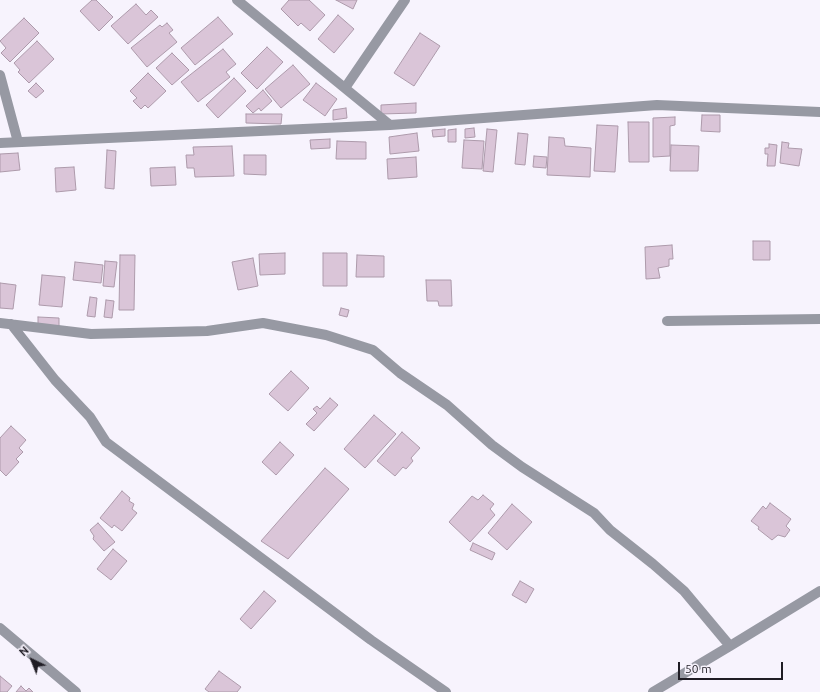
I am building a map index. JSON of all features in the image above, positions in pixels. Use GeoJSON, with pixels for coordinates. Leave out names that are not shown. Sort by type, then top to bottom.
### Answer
{"type":"FeatureCollection","features":[{"type":"Feature","properties":{"kind":"street"},"geometry":{"type":"LineString","coordinates":[[237,0],[390,125]]}},
{"type":"Feature","properties":{"kind":"street"},"geometry":{"type":"LineString","coordinates":[[345,88],[405,0]]}},
{"type":"Feature","properties":{"kind":"street"},"geometry":{"type":"LineString","coordinates":[[0,75],[18,142]]}},
{"type":"Feature","properties":{"kind":"street"},"geometry":{"type":"LineString","coordinates":[[0,143],[390,125],[657,105],[820,112]]}},
{"type":"Feature","properties":{"kind":"street"},"geometry":{"type":"LineString","coordinates":[[667,320],[820,319]]}},
{"type":"Feature","properties":{"kind":"street"},"geometry":{"type":"LineString","coordinates":[[0,323],[91,334],[207,331],[263,323],[326,335],[372,350],[400,373],[448,405],[492,445],[522,467],[594,513],[610,530],[684,591],[730,646]]}},
{"type":"Feature","properties":{"kind":"street"},"geometry":{"type":"LineString","coordinates":[[11,324],[55,380],[90,417],[106,442],[364,636],[446,692]]}},
{"type":"Feature","properties":{"kind":"street"},"geometry":{"type":"LineString","coordinates":[[653,692],[820,591]]}},
{"type":"Feature","properties":{"kind":"street"},"geometry":{"type":"LineString","coordinates":[[0,628],[76,692]]}},
{"type":"Feature","properties":{"kind":"building"},"geometry":{"type":"Polygon","coordinates":[[[92,0],[96,0],[113,17],[99,31],[80,11],[92,0]]]}},
{"type":"Feature","properties":{"kind":"building"},"geometry":{"type":"Polygon","coordinates":[[[289,0],[309,0],[325,15],[310,31],[301,23],[298,26],[281,9],[289,0]]]}},
{"type":"Feature","properties":{"kind":"building"},"geometry":{"type":"Polygon","coordinates":[[[336,0],[357,0],[353,9],[336,0]]]}},
{"type":"Feature","properties":{"kind":"building"},"geometry":{"type":"Polygon","coordinates":[[[136,4],[146,15],[151,10],[158,17],[128,44],[111,26],[136,4]]]}},
{"type":"Feature","properties":{"kind":"building"},"geometry":{"type":"Polygon","coordinates":[[[338,15],[354,29],[334,53],[318,39],[338,15]]]}},
{"type":"Feature","properties":{"kind":"building"},"geometry":{"type":"Polygon","coordinates":[[[218,17],[233,34],[195,65],[181,48],[218,17]]]}},
{"type":"Feature","properties":{"kind":"building"},"geometry":{"type":"Polygon","coordinates":[[[24,18],[39,33],[10,62],[1,53],[6,48],[0,41],[24,18]]]}},
{"type":"Feature","properties":{"kind":"building"},"geometry":{"type":"Polygon","coordinates":[[[167,23],[173,30],[169,33],[177,42],[147,67],[131,48],[160,25],[162,27],[167,23]]]}},
{"type":"Feature","properties":{"kind":"building"},"geometry":{"type":"Polygon","coordinates":[[[420,33],[440,46],[414,86],[394,73],[420,33]]]}},
{"type":"Feature","properties":{"kind":"building"},"geometry":{"type":"Polygon","coordinates":[[[37,41],[54,59],[29,83],[18,72],[20,70],[14,63],[37,41]]]}},
{"type":"Feature","properties":{"kind":"building"},"geometry":{"type":"Polygon","coordinates":[[[267,47],[283,62],[257,89],[241,73],[267,47]]]}},
{"type":"Feature","properties":{"kind":"building"},"geometry":{"type":"Polygon","coordinates":[[[223,49],[236,64],[226,72],[230,77],[198,102],[181,82],[223,49]]]}},
{"type":"Feature","properties":{"kind":"building"},"geometry":{"type":"Polygon","coordinates":[[[172,53],[189,70],[172,85],[156,68],[172,53]]]}},
{"type":"Feature","properties":{"kind":"building"},"geometry":{"type":"Polygon","coordinates":[[[293,65],[310,84],[281,108],[265,89],[293,65]]]}},
{"type":"Feature","properties":{"kind":"building"},"geometry":{"type":"Polygon","coordinates":[[[148,73],[166,91],[148,108],[145,105],[141,109],[133,101],[137,98],[130,91],[148,73]]]}},
{"type":"Feature","properties":{"kind":"building"},"geometry":{"type":"Polygon","coordinates":[[[234,78],[246,91],[218,118],[206,105],[234,78]]]}},
{"type":"Feature","properties":{"kind":"building"},"geometry":{"type":"Polygon","coordinates":[[[36,83],[44,91],[36,98],[28,91],[36,83]]]}},
{"type":"Feature","properties":{"kind":"building"},"geometry":{"type":"Polygon","coordinates":[[[316,83],[337,99],[325,116],[303,100],[316,83]]]}},
{"type":"Feature","properties":{"kind":"building"},"geometry":{"type":"Polygon","coordinates":[[[263,90],[272,101],[261,111],[259,108],[253,113],[246,106],[263,90]]]}},
{"type":"Feature","properties":{"kind":"building"},"geometry":{"type":"Polygon","coordinates":[[[416,103],[416,113],[381,114],[381,105],[416,103]]]}},
{"type":"Feature","properties":{"kind":"building"},"geometry":{"type":"Polygon","coordinates":[[[346,108],[347,118],[333,120],[333,110],[346,108]]]}},
{"type":"Feature","properties":{"kind":"building"},"geometry":{"type":"Polygon","coordinates":[[[246,114],[282,114],[281,124],[246,123],[246,114]]]}},
{"type":"Feature","properties":{"kind":"building"},"geometry":{"type":"Polygon","coordinates":[[[702,115],[720,115],[720,132],[701,131],[702,115]]]}},
{"type":"Feature","properties":{"kind":"building"},"geometry":{"type":"Polygon","coordinates":[[[675,117],[675,125],[670,126],[670,156],[653,157],[653,118],[675,117]]]}},
{"type":"Feature","properties":{"kind":"building"},"geometry":{"type":"Polygon","coordinates":[[[628,122],[649,122],[649,162],[629,162],[628,122]]]}},
{"type":"Feature","properties":{"kind":"building"},"geometry":{"type":"Polygon","coordinates":[[[597,125],[618,126],[615,172],[594,171],[597,125]]]}},
{"type":"Feature","properties":{"kind":"building"},"geometry":{"type":"Polygon","coordinates":[[[474,128],[475,137],[465,138],[465,129],[474,128]]]}},
{"type":"Feature","properties":{"kind":"building"},"geometry":{"type":"Polygon","coordinates":[[[445,129],[445,136],[433,137],[432,130],[445,129]]]}},
{"type":"Feature","properties":{"kind":"building"},"geometry":{"type":"Polygon","coordinates":[[[456,129],[456,142],[448,142],[448,130],[456,129]]]}},
{"type":"Feature","properties":{"kind":"building"},"geometry":{"type":"Polygon","coordinates":[[[487,129],[497,130],[493,172],[483,171],[487,129]]]}},
{"type":"Feature","properties":{"kind":"building"},"geometry":{"type":"Polygon","coordinates":[[[417,133],[419,151],[390,154],[389,137],[417,133]]]}},
{"type":"Feature","properties":{"kind":"building"},"geometry":{"type":"Polygon","coordinates":[[[518,133],[528,134],[525,165],[515,164],[518,133]]]}},
{"type":"Feature","properties":{"kind":"building"},"geometry":{"type":"Polygon","coordinates":[[[549,137],[564,138],[565,146],[591,148],[590,177],[547,175],[549,137]]]}},
{"type":"Feature","properties":{"kind":"building"},"geometry":{"type":"Polygon","coordinates":[[[330,139],[330,148],[311,149],[310,140],[330,139]]]}},
{"type":"Feature","properties":{"kind":"building"},"geometry":{"type":"Polygon","coordinates":[[[464,140],[484,141],[482,169],[462,168],[464,140]]]}},
{"type":"Feature","properties":{"kind":"building"},"geometry":{"type":"Polygon","coordinates":[[[337,141],[366,142],[366,159],[336,159],[337,141]]]}},
{"type":"Feature","properties":{"kind":"building"},"geometry":{"type":"Polygon","coordinates":[[[782,142],[789,143],[788,148],[802,149],[799,166],[780,163],[782,142]]]}},
{"type":"Feature","properties":{"kind":"building"},"geometry":{"type":"Polygon","coordinates":[[[769,144],[777,145],[775,166],[767,166],[768,154],[765,154],[765,148],[769,148],[769,144]]]}},
{"type":"Feature","properties":{"kind":"building"},"geometry":{"type":"Polygon","coordinates":[[[671,145],[699,146],[698,171],[670,171],[671,145]]]}},
{"type":"Feature","properties":{"kind":"building"},"geometry":{"type":"Polygon","coordinates":[[[232,146],[234,176],[195,177],[194,168],[187,168],[186,155],[194,155],[193,147],[232,146]]]}},
{"type":"Feature","properties":{"kind":"building"},"geometry":{"type":"Polygon","coordinates":[[[107,150],[116,151],[114,189],[105,188],[107,150]]]}},
{"type":"Feature","properties":{"kind":"building"},"geometry":{"type":"Polygon","coordinates":[[[18,153],[20,170],[0,172],[0,154],[18,153]]]}},
{"type":"Feature","properties":{"kind":"building"},"geometry":{"type":"Polygon","coordinates":[[[244,155],[266,155],[266,175],[244,174],[244,155]]]}},
{"type":"Feature","properties":{"kind":"building"},"geometry":{"type":"Polygon","coordinates":[[[534,156],[547,157],[546,168],[533,167],[534,156]]]}},
{"type":"Feature","properties":{"kind":"building"},"geometry":{"type":"Polygon","coordinates":[[[416,157],[417,177],[388,179],[387,159],[416,157]]]}},
{"type":"Feature","properties":{"kind":"building"},"geometry":{"type":"Polygon","coordinates":[[[74,167],[76,190],[56,192],[55,168],[74,167]]]}},
{"type":"Feature","properties":{"kind":"building"},"geometry":{"type":"Polygon","coordinates":[[[175,167],[176,185],[151,186],[150,168],[175,167]]]}},
{"type":"Feature","properties":{"kind":"building"},"geometry":{"type":"Polygon","coordinates":[[[753,241],[770,241],[770,260],[753,260],[753,241]]]}},
{"type":"Feature","properties":{"kind":"building"},"geometry":{"type":"Polygon","coordinates":[[[672,245],[673,259],[669,259],[669,266],[658,268],[660,278],[646,279],[645,247],[672,245]]]}},
{"type":"Feature","properties":{"kind":"building"},"geometry":{"type":"Polygon","coordinates":[[[285,253],[285,274],[260,275],[259,254],[285,253]]]}},
{"type":"Feature","properties":{"kind":"building"},"geometry":{"type":"Polygon","coordinates":[[[323,253],[347,253],[347,286],[323,286],[323,253]]]}},
{"type":"Feature","properties":{"kind":"building"},"geometry":{"type":"Polygon","coordinates":[[[120,255],[135,255],[134,310],[119,310],[120,255]]]}},
{"type":"Feature","properties":{"kind":"building"},"geometry":{"type":"Polygon","coordinates":[[[357,255],[384,256],[384,277],[356,277],[357,255]]]}},
{"type":"Feature","properties":{"kind":"building"},"geometry":{"type":"Polygon","coordinates":[[[253,258],[258,286],[238,290],[232,262],[253,258]]]}},
{"type":"Feature","properties":{"kind":"building"},"geometry":{"type":"Polygon","coordinates":[[[105,261],[117,262],[114,287],[103,286],[105,261]]]}},
{"type":"Feature","properties":{"kind":"building"},"geometry":{"type":"Polygon","coordinates":[[[75,262],[103,265],[101,283],[73,280],[75,262]]]}},
{"type":"Feature","properties":{"kind":"building"},"geometry":{"type":"Polygon","coordinates":[[[42,275],[65,277],[62,307],[39,305],[42,275]]]}},
{"type":"Feature","properties":{"kind":"building"},"geometry":{"type":"Polygon","coordinates":[[[426,280],[451,280],[452,306],[439,306],[438,301],[427,301],[426,280]]]}},
{"type":"Feature","properties":{"kind":"building"},"geometry":{"type":"Polygon","coordinates":[[[0,283],[16,285],[13,309],[0,308],[0,283]]]}},
{"type":"Feature","properties":{"kind":"building"},"geometry":{"type":"Polygon","coordinates":[[[90,297],[97,298],[95,317],[87,316],[90,297]]]}},
{"type":"Feature","properties":{"kind":"building"},"geometry":{"type":"Polygon","coordinates":[[[106,300],[114,301],[112,318],[104,317],[106,300]]]}},
{"type":"Feature","properties":{"kind":"building"},"geometry":{"type":"Polygon","coordinates":[[[341,308],[349,310],[347,317],[339,315],[341,308]]]}},
{"type":"Feature","properties":{"kind":"building"},"geometry":{"type":"Polygon","coordinates":[[[38,317],[59,318],[59,327],[38,326],[38,317]]]}},
{"type":"Feature","properties":{"kind":"building"},"geometry":{"type":"Polygon","coordinates":[[[291,371],[309,388],[288,411],[269,394],[291,371]]]}},
{"type":"Feature","properties":{"kind":"building"},"geometry":{"type":"Polygon","coordinates":[[[330,398],[338,405],[314,431],[306,424],[317,413],[313,409],[317,406],[320,409],[330,398]]]}},
{"type":"Feature","properties":{"kind":"building"},"geometry":{"type":"Polygon","coordinates":[[[374,415],[396,434],[365,468],[344,449],[374,415]]]}},
{"type":"Feature","properties":{"kind":"building"},"geometry":{"type":"Polygon","coordinates":[[[11,426],[26,440],[19,448],[23,452],[16,459],[19,462],[6,476],[0,470],[0,438],[11,426]]]}},
{"type":"Feature","properties":{"kind":"building"},"geometry":{"type":"Polygon","coordinates":[[[402,432],[420,448],[411,458],[413,461],[406,469],[403,467],[395,476],[377,461],[402,432]]]}},
{"type":"Feature","properties":{"kind":"building"},"geometry":{"type":"Polygon","coordinates":[[[280,442],[294,455],[276,475],[262,462],[280,442]]]}},
{"type":"Feature","properties":{"kind":"building"},"geometry":{"type":"Polygon","coordinates":[[[325,468],[349,489],[288,559],[261,541],[325,468]]]}},
{"type":"Feature","properties":{"kind":"building"},"geometry":{"type":"Polygon","coordinates":[[[122,491],[130,498],[129,501],[134,504],[132,509],[137,513],[122,531],[114,525],[112,528],[100,518],[122,491]]]}},
{"type":"Feature","properties":{"kind":"building"},"geometry":{"type":"Polygon","coordinates":[[[483,495],[494,504],[490,509],[495,515],[470,542],[449,522],[472,496],[478,500],[483,495]]]}},
{"type":"Feature","properties":{"kind":"building"},"geometry":{"type":"Polygon","coordinates":[[[770,503],[791,519],[786,526],[790,530],[785,537],[778,535],[772,540],[758,529],[759,527],[751,521],[763,506],[766,509],[770,503]]]}},
{"type":"Feature","properties":{"kind":"building"},"geometry":{"type":"Polygon","coordinates":[[[512,504],[532,522],[507,550],[488,533],[512,504]]]}},
{"type":"Feature","properties":{"kind":"building"},"geometry":{"type":"Polygon","coordinates":[[[98,523],[115,542],[104,551],[93,539],[94,536],[90,530],[98,523]]]}},
{"type":"Feature","properties":{"kind":"building"},"geometry":{"type":"Polygon","coordinates":[[[473,543],[495,553],[492,560],[470,550],[473,543]]]}},
{"type":"Feature","properties":{"kind":"building"},"geometry":{"type":"Polygon","coordinates":[[[113,549],[127,561],[111,580],[97,569],[113,549]]]}},
{"type":"Feature","properties":{"kind":"building"},"geometry":{"type":"Polygon","coordinates":[[[520,581],[534,589],[526,603],[512,595],[520,581]]]}},
{"type":"Feature","properties":{"kind":"building"},"geometry":{"type":"Polygon","coordinates":[[[264,591],[276,601],[251,629],[240,619],[264,591]]]}},
{"type":"Feature","properties":{"kind":"building"},"geometry":{"type":"Polygon","coordinates":[[[219,671],[241,687],[237,692],[209,692],[205,689],[219,671]]]}},
{"type":"Feature","properties":{"kind":"building"},"geometry":{"type":"Polygon","coordinates":[[[0,676],[12,686],[7,692],[0,692],[0,676]]]}},
{"type":"Feature","properties":{"kind":"building"},"geometry":{"type":"Polygon","coordinates":[[[21,686],[26,691],[29,688],[33,692],[16,692],[21,686]]]}}]}
